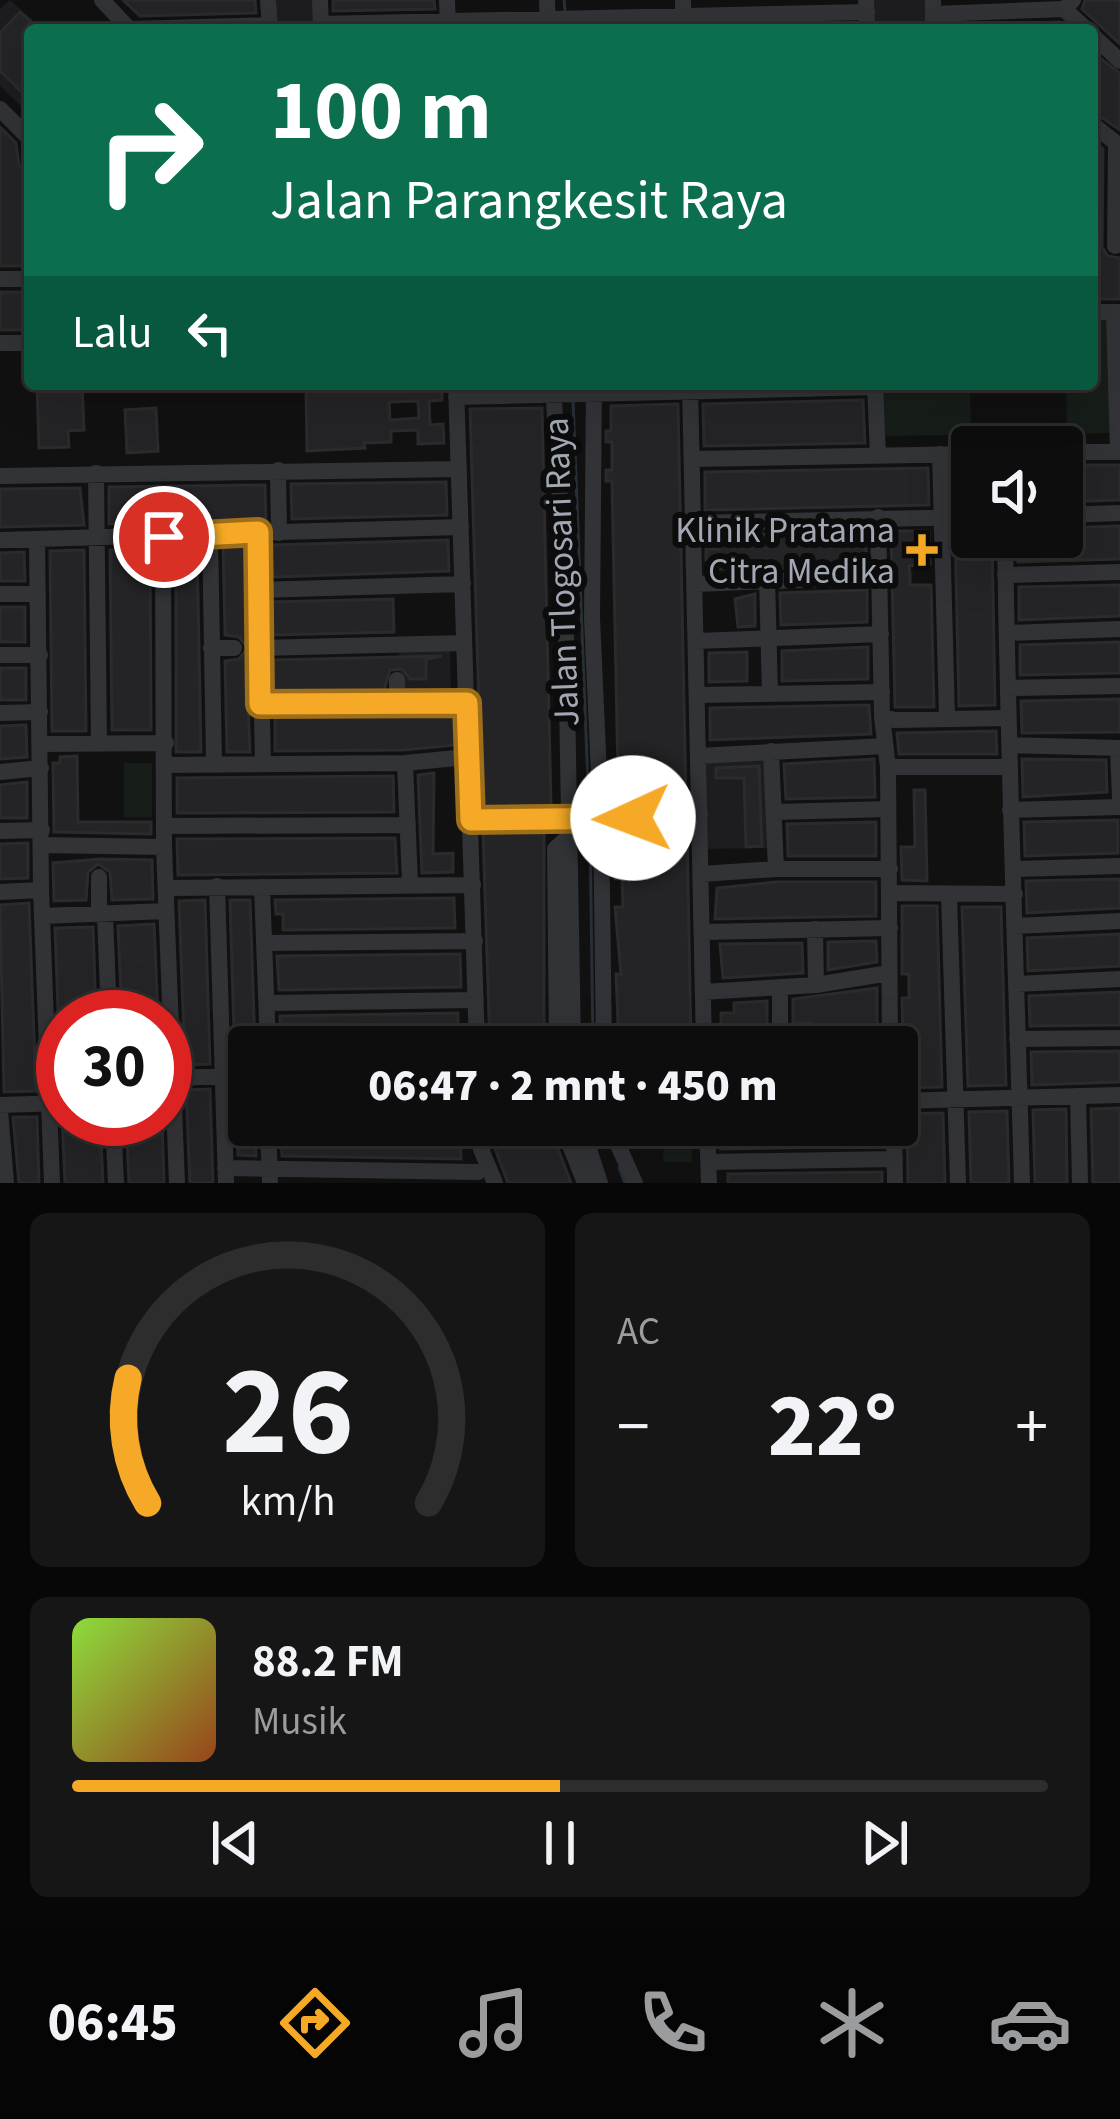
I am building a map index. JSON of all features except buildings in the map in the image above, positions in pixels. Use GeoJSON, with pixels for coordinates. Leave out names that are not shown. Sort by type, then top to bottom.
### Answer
{"type":"FeatureCollection","features":[{"type":"Feature","properties":{"kind":"street"},"geometry":{"type":"LineString","coordinates":[[102,0],[125,24]]}},
{"type":"Feature","properties":{"kind":"street"},"geometry":{"type":"LineString","coordinates":[[580,23],[581,0]]}},
{"type":"Feature","properties":{"kind":"street"},"geometry":{"type":"LineString","coordinates":[[933,15],[1068,4]]}},
{"type":"Feature","properties":{"kind":"street"},"geometry":{"type":"LineString","coordinates":[[355,24],[447,16],[550,17],[580,23],[683,15],[867,14]]}},
{"type":"Feature","properties":{"kind":"street"},"geometry":{"type":"LineString","coordinates":[[1098,41],[1120,62]]}},
{"type":"Feature","properties":{"kind":"street"},"geometry":{"type":"LineString","coordinates":[[0,109],[24,133]]}},
{"type":"Feature","properties":{"kind":"street"},"geometry":{"type":"LineString","coordinates":[[1098,128],[1116,142],[1118,246]]}},
{"type":"Feature","properties":{"kind":"street"},"geometry":{"type":"LineString","coordinates":[[1083,452],[1119,452],[1117,312]]}},
{"type":"Feature","properties":{"kind":"street"},"geometry":{"type":"LineString","coordinates":[[456,390],[477,1026]]}},
{"type":"Feature","properties":{"kind":"street","name":"Jalan Tlogosari Raya"},"geometry":{"type":"LineString","coordinates":[[557,390],[566,582],[573,1026]]}},
{"type":"Feature","properties":{"kind":"street","name":"Jalan Tlogosari Raya"},"geometry":{"type":"LineString","coordinates":[[592,390],[592,618],[604,1026]]}},
{"type":"Feature","properties":{"kind":"street"},"geometry":{"type":"LineString","coordinates":[[690,390],[704,1026]]}},
{"type":"Feature","properties":{"kind":"street"},"geometry":{"type":"LineString","coordinates":[[875,390],[878,455]]}},
{"type":"Feature","properties":{"kind":"street"},"geometry":{"type":"LineString","coordinates":[[940,454],[947,717]]}},
{"type":"Feature","properties":{"kind":"street"},"geometry":{"type":"LineString","coordinates":[[692,459],[951,454]]}},
{"type":"Feature","properties":{"kind":"street"},"geometry":{"type":"LineString","coordinates":[[0,476],[459,469]]}},
{"type":"Feature","properties":{"kind":"street"},"geometry":{"type":"LineString","coordinates":[[278,470],[279,533]]}},
{"type":"Feature","properties":{"kind":"street"},"geometry":{"type":"LineString","coordinates":[[96,473],[99,744]]}},
{"type":"Feature","properties":{"kind":"street"},"geometry":{"type":"LineString","coordinates":[[1083,514],[1120,513]]}},
{"type":"Feature","properties":{"kind":"street"},"geometry":{"type":"LineString","coordinates":[[878,517],[888,767],[890,1026]]}},
{"type":"Feature","properties":{"kind":"street"},"geometry":{"type":"LineString","coordinates":[[693,524],[951,518]]}},
{"type":"Feature","properties":{"kind":"street"},"geometry":{"type":"LineString","coordinates":[[0,540],[461,526]]}},
{"type":"Feature","properties":{"kind":"street"},"geometry":{"type":"LineString","coordinates":[[258,532],[263,763]]}},
{"type":"Feature","properties":{"kind":"street"},"geometry":{"type":"LineString","coordinates":[[210,533],[214,763]]}},
{"type":"Feature","properties":{"kind":"street"},"geometry":{"type":"LineString","coordinates":[[164,537],[164,847],[170,990]]}},
{"type":"Feature","properties":{"kind":"street"},"geometry":{"type":"LineString","coordinates":[[37,539],[41,890],[47,990]]}},
{"type":"Feature","properties":{"kind":"street"},"geometry":{"type":"LineString","coordinates":[[1005,558],[1022,1183]]}},
{"type":"Feature","properties":{"kind":"street"},"geometry":{"type":"LineString","coordinates":[[1005,575],[1120,572]]}},
{"type":"Feature","properties":{"kind":"street"},"geometry":{"type":"LineString","coordinates":[[695,584],[878,577]]}},
{"type":"Feature","properties":{"kind":"street"},"geometry":{"type":"LineString","coordinates":[[767,580],[770,694]]}},
{"type":"Feature","properties":{"kind":"street"},"geometry":{"type":"LineString","coordinates":[[258,590],[463,584]]}},
{"type":"Feature","properties":{"kind":"street"},"geometry":{"type":"LineString","coordinates":[[0,594],[38,594]]}},
{"type":"Feature","properties":{"kind":"street"},"geometry":{"type":"LineString","coordinates":[[1007,633],[1120,629]]}},
{"type":"Feature","properties":{"kind":"street"},"geometry":{"type":"LineString","coordinates":[[696,641],[881,634]]}},
{"type":"Feature","properties":{"kind":"street"},"geometry":{"type":"LineString","coordinates":[[259,648],[464,643]]}},
{"type":"Feature","properties":{"kind":"street"},"geometry":{"type":"LineString","coordinates":[[211,648],[234,648]]}},
{"type":"Feature","properties":{"kind":"street"},"geometry":{"type":"LineString","coordinates":[[0,656],[40,655]]}},
{"type":"Feature","properties":{"kind":"street"},"geometry":{"type":"LineString","coordinates":[[397,680],[398,702]]}},
{"type":"Feature","properties":{"kind":"street"},"geometry":{"type":"LineString","coordinates":[[1009,688],[1120,686]]}},
{"type":"Feature","properties":{"kind":"street"},"geometry":{"type":"LineString","coordinates":[[697,695],[882,692]]}},
{"type":"Feature","properties":{"kind":"street"},"geometry":{"type":"LineString","coordinates":[[260,704],[467,703]]}},
{"type":"Feature","properties":{"kind":"street"},"geometry":{"type":"LineString","coordinates":[[0,713],[40,712]]}},
{"type":"Feature","properties":{"kind":"street"},"geometry":{"type":"LineString","coordinates":[[883,717],[1008,718]]}},
{"type":"Feature","properties":{"kind":"street"},"geometry":{"type":"LineString","coordinates":[[40,744],[166,743]]}},
{"type":"Feature","properties":{"kind":"street"},"geometry":{"type":"LineString","coordinates":[[1010,745],[1119,748],[1120,798]]}},
{"type":"Feature","properties":{"kind":"street"},"geometry":{"type":"LineString","coordinates":[[698,756],[885,746]]}},
{"type":"Feature","properties":{"kind":"street"},"geometry":{"type":"LineString","coordinates":[[771,752],[776,869]]}},
{"type":"Feature","properties":{"kind":"street"},"geometry":{"type":"LineString","coordinates":[[166,764],[405,763],[466,757]]}},
{"type":"Feature","properties":{"kind":"street"},"geometry":{"type":"LineString","coordinates":[[405,763],[410,883]]}},
{"type":"Feature","properties":{"kind":"street"},"geometry":{"type":"LineString","coordinates":[[888,767],[1008,767]]}},
{"type":"Feature","properties":{"kind":"street"},"geometry":{"type":"LineString","coordinates":[[0,772],[41,768]]}},
{"type":"Feature","properties":{"kind":"street"},"geometry":{"type":"LineString","coordinates":[[1010,810],[1120,807]]}},
{"type":"Feature","properties":{"kind":"street"},"geometry":{"type":"LineString","coordinates":[[775,812],[887,809]]}},
{"type":"Feature","properties":{"kind":"street"},"geometry":{"type":"LineString","coordinates":[[471,820],[568,826],[599,819],[700,814]]}},
{"type":"Feature","properties":{"kind":"street"},"geometry":{"type":"LineString","coordinates":[[164,826],[408,825]]}},
{"type":"Feature","properties":{"kind":"street"},"geometry":{"type":"LineString","coordinates":[[557,1026],[555,849],[568,826]]}},
{"type":"Feature","properties":{"kind":"street"},"geometry":{"type":"LineString","coordinates":[[0,831],[164,847]]}},
{"type":"Feature","properties":{"kind":"street"},"geometry":{"type":"LineString","coordinates":[[1013,869],[1120,866]]}},
{"type":"Feature","properties":{"kind":"street"},"geometry":{"type":"LineString","coordinates":[[701,874],[890,869]]}},
{"type":"Feature","properties":{"kind":"street"},"geometry":{"type":"LineString","coordinates":[[99,877],[107,990]]}},
{"type":"Feature","properties":{"kind":"street"},"geometry":{"type":"LineString","coordinates":[[166,888],[473,885]]}},
{"type":"Feature","properties":{"kind":"street"},"geometry":{"type":"LineString","coordinates":[[217,886],[225,1175],[479,1177],[481,1146]]}},
{"type":"Feature","properties":{"kind":"street"},"geometry":{"type":"LineString","coordinates":[[262,887],[268,1026]]}},
{"type":"Feature","properties":{"kind":"street"},"geometry":{"type":"LineString","coordinates":[[0,892],[41,890]]}},
{"type":"Feature","properties":{"kind":"street"},"geometry":{"type":"LineString","coordinates":[[890,893],[1016,894]]}},
{"type":"Feature","properties":{"kind":"street"},"geometry":{"type":"LineString","coordinates":[[949,894],[958,1183]]}},
{"type":"Feature","properties":{"kind":"street"},"geometry":{"type":"LineString","coordinates":[[42,916],[166,911]]}},
{"type":"Feature","properties":{"kind":"street"},"geometry":{"type":"LineString","coordinates":[[1014,926],[1120,921]]}},
{"type":"Feature","properties":{"kind":"street"},"geometry":{"type":"LineString","coordinates":[[704,932],[890,928]]}},
{"type":"Feature","properties":{"kind":"street"},"geometry":{"type":"LineString","coordinates":[[815,929],[816,986]]}},
{"type":"Feature","properties":{"kind":"street"},"geometry":{"type":"LineString","coordinates":[[266,943],[475,941]]}},
{"type":"Feature","properties":{"kind":"street"},"geometry":{"type":"LineString","coordinates":[[703,992],[816,986],[889,973]]}},
{"type":"Feature","properties":{"kind":"street"},"geometry":{"type":"LineString","coordinates":[[1016,984],[1120,979]]}},
{"type":"Feature","properties":{"kind":"street"},"geometry":{"type":"LineString","coordinates":[[780,989],[781,1026]]}},
{"type":"Feature","properties":{"kind":"street"},"geometry":{"type":"LineString","coordinates":[[269,1003],[476,1000]]}},
{"type":"Feature","properties":{"kind":"street"},"geometry":{"type":"LineString","coordinates":[[1017,1039],[1120,1038]]}},
{"type":"Feature","properties":{"kind":"street"},"geometry":{"type":"LineString","coordinates":[[192,1077],[228,1076]]}},
{"type":"Feature","properties":{"kind":"street"},"geometry":{"type":"LineString","coordinates":[[918,1100],[1120,1095]]}},
{"type":"Feature","properties":{"kind":"street"},"geometry":{"type":"LineString","coordinates":[[1078,1096],[1080,1183]]}},
{"type":"Feature","properties":{"kind":"street"},"geometry":{"type":"LineString","coordinates":[[6,1183],[0,1107],[36,1105]]}},
{"type":"Feature","properties":{"kind":"street"},"geometry":{"type":"LineString","coordinates":[[52,1183],[53,1146]]}},
{"type":"Feature","properties":{"kind":"street"},"geometry":{"type":"LineString","coordinates":[[114,1146],[116,1183]]}},
{"type":"Feature","properties":{"kind":"street"},"geometry":{"type":"LineString","coordinates":[[174,1146],[177,1183]]}},
{"type":"Feature","properties":{"kind":"street"},"geometry":{"type":"LineString","coordinates":[[570,1146],[585,1183]]}},
{"type":"Feature","properties":{"kind":"street"},"geometry":{"type":"LineString","coordinates":[[588,1146],[600,1183]]}},
{"type":"Feature","properties":{"kind":"street"},"geometry":{"type":"LineString","coordinates":[[618,1146],[635,1183]]}},
{"type":"Feature","properties":{"kind":"street"},"geometry":{"type":"LineString","coordinates":[[708,1146],[709,1183]]}},
{"type":"Feature","properties":{"kind":"street"},"geometry":{"type":"LineString","coordinates":[[894,1146],[895,1183]]}},
{"type":"Feature","properties":{"kind":"street"},"geometry":{"type":"LineString","coordinates":[[481,1149],[495,1183]]}},
{"type":"Feature","properties":{"kind":"street"},"geometry":{"type":"LineString","coordinates":[[709,1162],[895,1159]]}},
{"type":"Feature","properties":{"kind":"shaded area"},"geometry":{"type":"Polygon","coordinates":[[[10,0],[37,24],[24,24],[24,109],[0,86],[0,9],[10,0]]]}},
{"type":"Feature","properties":{"kind":"shaded area"},"geometry":{"type":"Polygon","coordinates":[[[273,0],[316,0],[317,24],[273,24],[273,0]]]}},
{"type":"Feature","properties":{"kind":"shaded area"},"geometry":{"type":"Polygon","coordinates":[[[868,0],[929,0],[930,24],[869,24],[868,0]]]}},
{"type":"Feature","properties":{"kind":"shaded area"},"geometry":{"type":"Polygon","coordinates":[[[1111,318],[1113,433],[1083,434],[1083,426],[1067,426],[1066,390],[1098,390],[1098,319],[1111,318]]]}},
{"type":"Feature","properties":{"kind":"shaded area"},"geometry":{"type":"Polygon","coordinates":[[[882,390],[970,390],[971,426],[951,426],[951,435],[883,436],[882,390]]]}},
{"type":"Feature","properties":{"kind":"shaded area"},"geometry":{"type":"Polygon","coordinates":[[[450,646],[451,699],[400,699],[399,647],[450,646]]]}},
{"type":"Feature","properties":{"kind":"shaded area"},"geometry":{"type":"Polygon","coordinates":[[[768,757],[770,848],[703,849],[701,758],[768,757]]]}},
{"type":"Feature","properties":{"kind":"shaded area"},"geometry":{"type":"Polygon","coordinates":[[[124,763],[152,763],[152,817],[124,817],[124,763]]]}},
{"type":"Feature","properties":{"kind":"shaded area"},"geometry":{"type":"Polygon","coordinates":[[[663,1146],[692,1146],[692,1162],[663,1162],[663,1146]]]}},
{"type":"Feature","properties":{"kind":"waterway"},"geometry":{"type":"LineString","coordinates":[[564,0],[565,10]]}},
{"type":"Feature","properties":{"kind":"waterway"},"geometry":{"type":"LineString","coordinates":[[573,401],[589,811]]}},
{"type":"Feature","properties":{"kind":"waterway"},"geometry":{"type":"LineString","coordinates":[[590,827],[593,1026]]}},
{"type":"Feature","properties":{"kind":"waterway"},"geometry":{"type":"LineString","coordinates":[[619,1168],[625,1183]]}},
{"type":"Feature","properties":{"kind":"place","name":"Klinik Pratama Citra Medika"},"geometry":{"type":"Point","coordinates":[922,550]}},
{"type":"Feature","properties":{"kind":"route"},"geometry":{"type":"LineString","coordinates":[[164,537],[258,532],[260,704],[467,703],[471,820],[633,818]]}}]}
